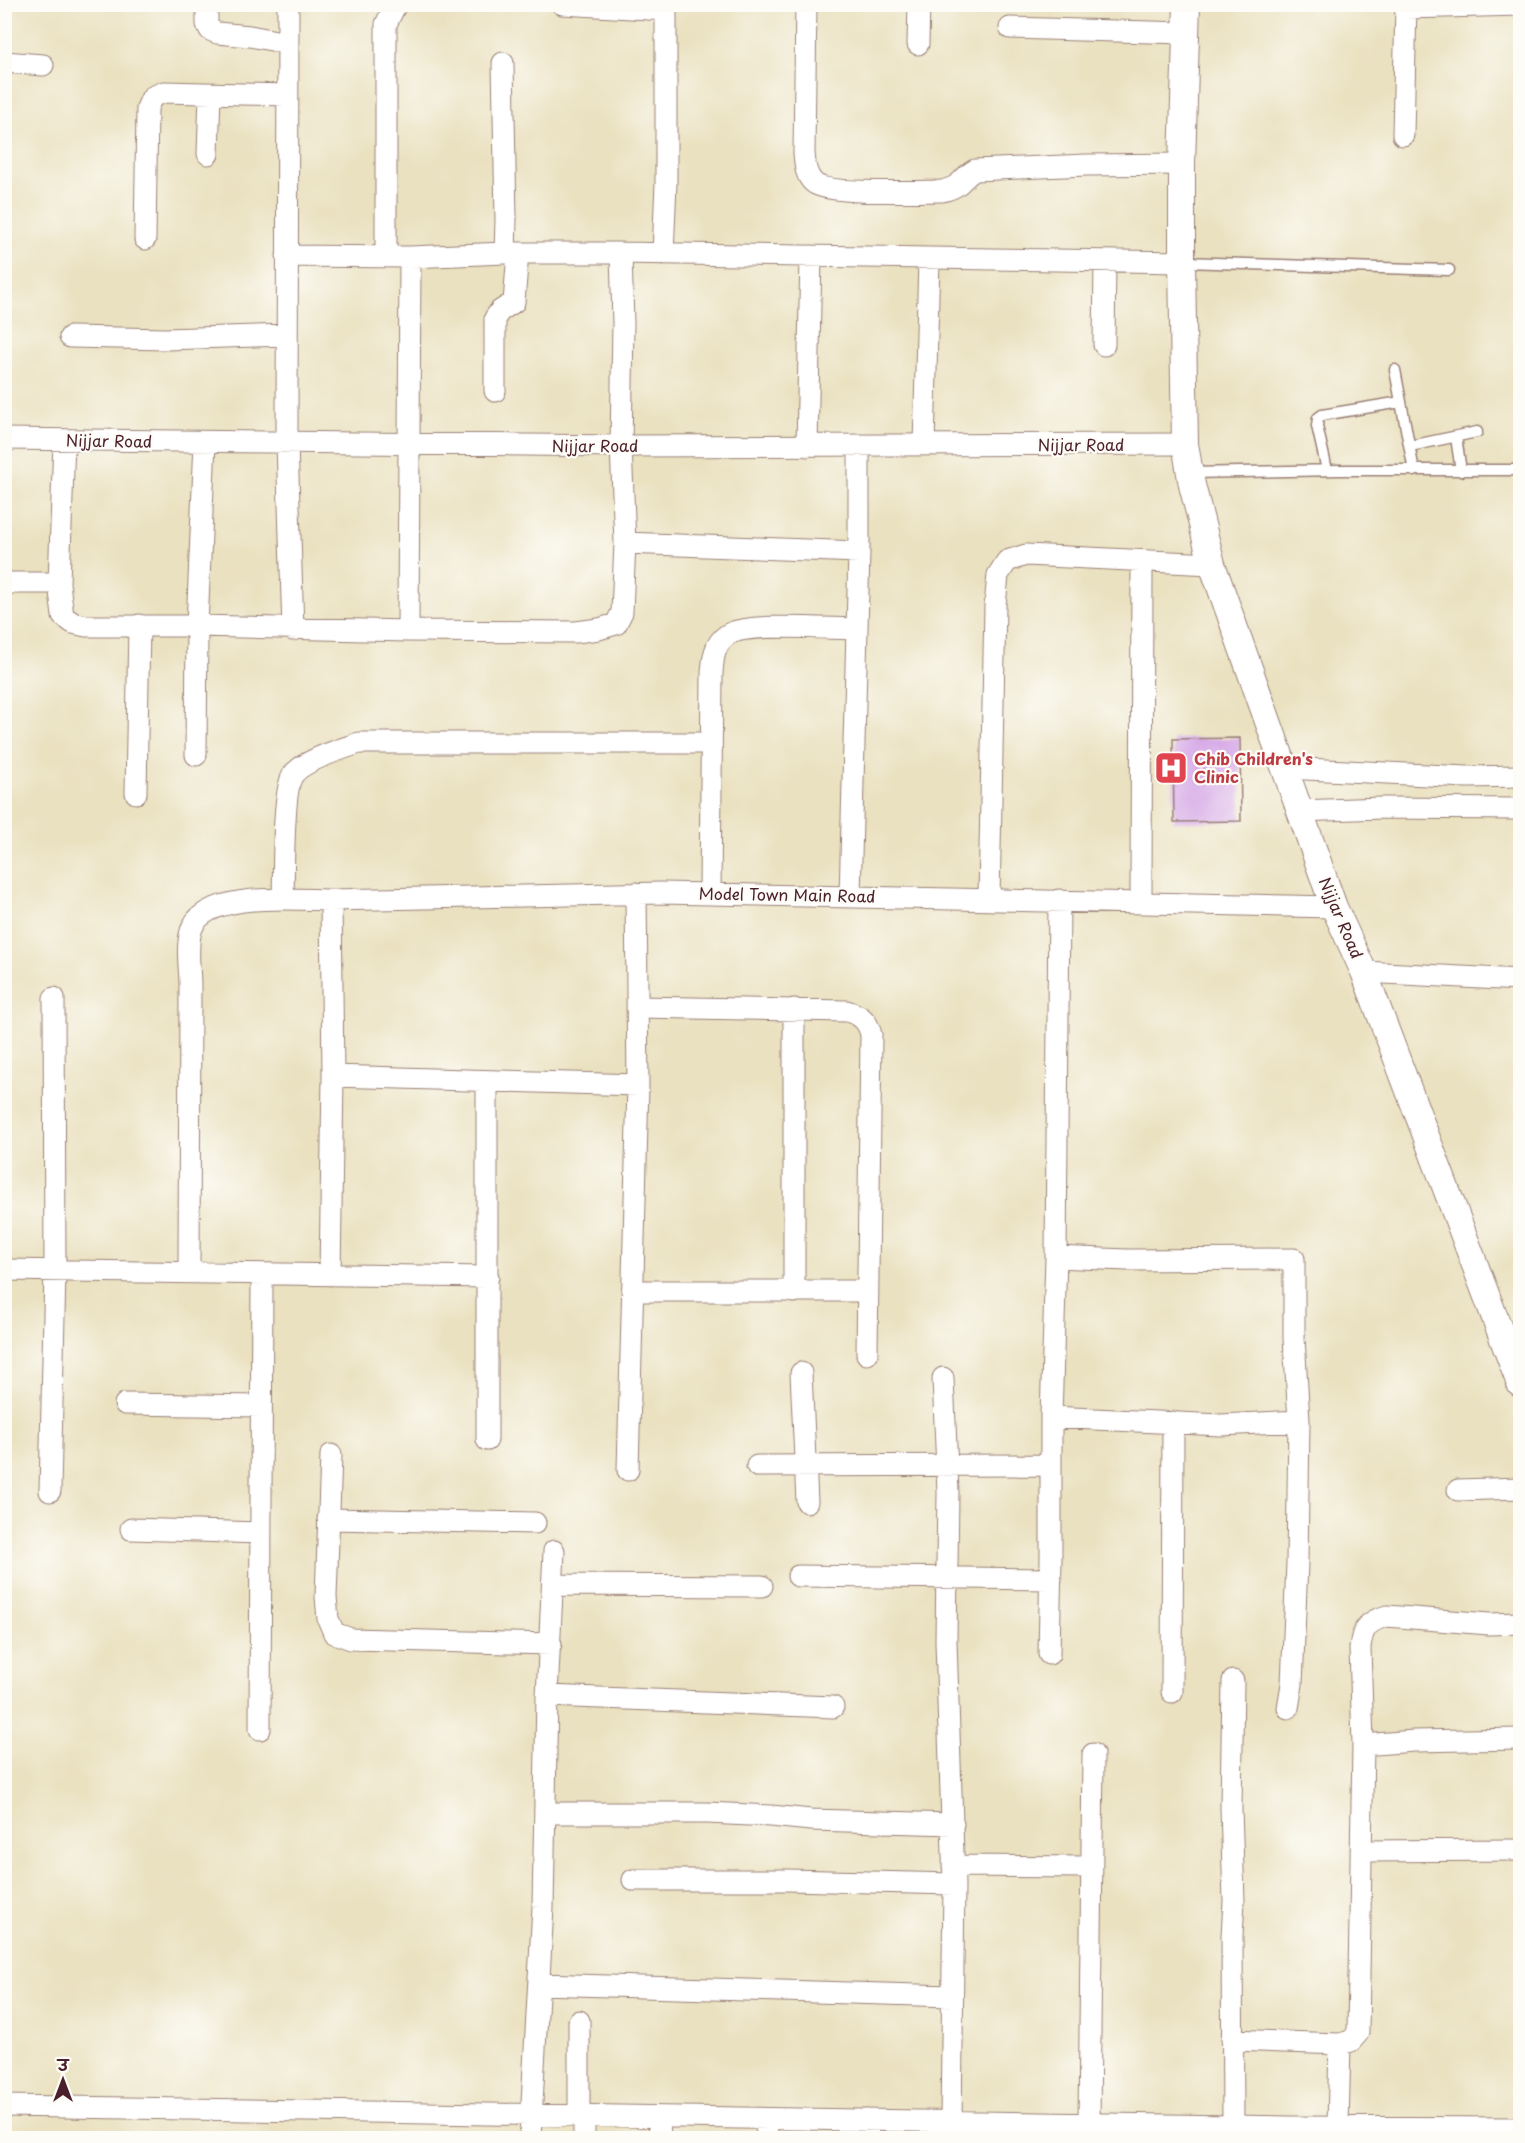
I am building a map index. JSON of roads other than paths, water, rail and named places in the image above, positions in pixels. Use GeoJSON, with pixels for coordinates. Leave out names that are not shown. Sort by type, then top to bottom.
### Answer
{"type":"FeatureCollection","features":[{"type":"Feature","properties":{"kind":"street"},"geometry":{"type":"LineString","coordinates":[[207,4],[207,24],[210,30],[287,43]]}},
{"type":"Feature","properties":{"kind":"street"},"geometry":{"type":"LineString","coordinates":[[288,4],[287,443],[293,630]]}},
{"type":"Feature","properties":{"kind":"street"},"geometry":{"type":"LineString","coordinates":[[386,256],[386,24],[396,4]]}},
{"type":"Feature","properties":{"kind":"street"},"geometry":{"type":"LineString","coordinates":[[562,4],[666,7],[666,163],[663,254]]}},
{"type":"Feature","properties":{"kind":"street"},"geometry":{"type":"LineString","coordinates":[[806,4],[804,153],[806,172],[814,184],[832,190],[942,191],[956,188],[968,174],[975,170],[1182,164]]}},
{"type":"Feature","properties":{"kind":"street"},"geometry":{"type":"LineString","coordinates":[[918,44],[919,4]]}},
{"type":"Feature","properties":{"kind":"street","name":"Nijjar Road"},"geometry":{"type":"LineString","coordinates":[[1187,4],[1182,164],[1185,444],[1212,564],[1334,906],[1364,972],[1521,1384]]}},
{"type":"Feature","properties":{"kind":"street"},"geometry":{"type":"LineString","coordinates":[[1403,135],[1406,6],[1521,4]]}},
{"type":"Feature","properties":{"kind":"street"},"geometry":{"type":"LineString","coordinates":[[1010,28],[1186,33]]}},
{"type":"Feature","properties":{"kind":"street"},"geometry":{"type":"LineString","coordinates":[[4,63],[43,64]]}},
{"type":"Feature","properties":{"kind":"street"},"geometry":{"type":"LineString","coordinates":[[495,391],[495,318],[500,311],[514,302],[506,219],[503,63]]}},
{"type":"Feature","properties":{"kind":"street"},"geometry":{"type":"LineString","coordinates":[[145,239],[147,108],[152,98],[164,92],[287,95]]}},
{"type":"Feature","properties":{"kind":"street"},"geometry":{"type":"LineString","coordinates":[[208,154],[210,94]]}},
{"type":"Feature","properties":{"kind":"street"},"geometry":{"type":"LineString","coordinates":[[287,256],[410,257],[621,253],[1182,262]]}},
{"type":"Feature","properties":{"kind":"street"},"geometry":{"type":"LineString","coordinates":[[64,440],[59,583],[63,616],[73,623],[86,626],[196,626],[293,630],[576,632],[616,624],[622,612],[625,543],[621,446],[623,323],[621,253]]}},
{"type":"Feature","properties":{"kind":"street"},"geometry":{"type":"LineString","coordinates":[[807,446],[811,256]]}},
{"type":"Feature","properties":{"kind":"street"},"geometry":{"type":"LineString","coordinates":[[408,631],[410,257]]}},
{"type":"Feature","properties":{"kind":"street"},"geometry":{"type":"LineString","coordinates":[[924,445],[930,259]]}},
{"type":"Feature","properties":{"kind":"street"},"geometry":{"type":"LineString","coordinates":[[1104,345],[1105,261]]}},
{"type":"Feature","properties":{"kind":"street"},"geometry":{"type":"LineString","coordinates":[[70,337],[166,339],[287,335]]}},
{"type":"Feature","properties":{"kind":"street","name":"Nijjar Road"},"geometry":{"type":"LineString","coordinates":[[4,439],[621,446],[1185,444]]}},
{"type":"Feature","properties":{"kind":"street"},"geometry":{"type":"LineString","coordinates":[[196,755],[196,626],[205,442]]}},
{"type":"Feature","properties":{"kind":"street"},"geometry":{"type":"LineString","coordinates":[[850,897],[859,552],[859,445]]}},
{"type":"Feature","properties":{"kind":"street"},"geometry":{"type":"LineString","coordinates":[[625,543],[859,552]]}},
{"type":"Feature","properties":{"kind":"street"},"geometry":{"type":"LineString","coordinates":[[989,899],[994,647],[998,575],[1007,561],[1026,555],[1212,564]]}},
{"type":"Feature","properties":{"kind":"street"},"geometry":{"type":"LineString","coordinates":[[1141,901],[1142,561]]}},
{"type":"Feature","properties":{"kind":"street"},"geometry":{"type":"LineString","coordinates":[[4,583],[59,583]]}},
{"type":"Feature","properties":{"kind":"street"},"geometry":{"type":"LineString","coordinates":[[136,793],[138,625]]}},
{"type":"Feature","properties":{"kind":"street"},"geometry":{"type":"LineString","coordinates":[[710,894],[714,650],[725,636],[737,630],[754,627],[857,629]]}},
{"type":"Feature","properties":{"kind":"street"},"geometry":{"type":"LineString","coordinates":[[283,899],[286,795],[293,775],[317,758],[327,754],[359,743],[711,743]]}},
{"type":"Feature","properties":{"kind":"street"},"geometry":{"type":"LineString","coordinates":[[1286,768],[1467,777],[1521,776]]}},
{"type":"Feature","properties":{"kind":"street"},"geometry":{"type":"LineString","coordinates":[[1299,810],[1521,809]]}},
{"type":"Feature","properties":{"kind":"street"},"geometry":{"type":"LineString","coordinates":[[628,1470],[638,1085],[636,893]]}},
{"type":"Feature","properties":{"kind":"street","name":"Model Town Main Road"},"geometry":{"type":"LineString","coordinates":[[189,1272],[189,941],[191,929],[201,915],[213,908],[240,901],[283,899],[331,900],[636,893],[1334,906]]}},
{"type":"Feature","properties":{"kind":"street"},"geometry":{"type":"LineString","coordinates":[[330,1275],[333,1076],[331,900]]}},
{"type":"Feature","properties":{"kind":"street"},"geometry":{"type":"LineString","coordinates":[[1049,1654],[1059,900]]}},
{"type":"Feature","properties":{"kind":"street"},"geometry":{"type":"LineString","coordinates":[[1364,972],[1521,980]]}},
{"type":"Feature","properties":{"kind":"street"},"geometry":{"type":"LineString","coordinates":[[50,1491],[55,1271],[54,998]]}},
{"type":"Feature","properties":{"kind":"street"},"geometry":{"type":"LineString","coordinates":[[638,1007],[848,1011],[858,1014],[869,1026],[872,1035],[867,1354]]}},
{"type":"Feature","properties":{"kind":"street"},"geometry":{"type":"LineString","coordinates":[[794,1009],[794,1292]]}},
{"type":"Feature","properties":{"kind":"street"},"geometry":{"type":"LineString","coordinates":[[333,1076],[638,1085]]}},
{"type":"Feature","properties":{"kind":"street"},"geometry":{"type":"LineString","coordinates":[[487,1081],[487,1440]]}},
{"type":"Feature","properties":{"kind":"street"},"geometry":{"type":"LineString","coordinates":[[1056,1257],[1127,1260],[1294,1259],[1294,1338],[1299,1421],[1295,1623],[1292,1684],[1287,1708]]}},
{"type":"Feature","properties":{"kind":"street"},"geometry":{"type":"LineString","coordinates":[[4,1270],[488,1277]]}},
{"type":"Feature","properties":{"kind":"street"},"geometry":{"type":"LineString","coordinates":[[260,1729],[262,1274]]}},
{"type":"Feature","properties":{"kind":"street"},"geometry":{"type":"LineString","coordinates":[[632,1291],[867,1291]]}},
{"type":"Feature","properties":{"kind":"street"},"geometry":{"type":"LineString","coordinates":[[801,1373],[807,1502]]}},
{"type":"Feature","properties":{"kind":"street"},"geometry":{"type":"LineString","coordinates":[[941,2127],[952,1996],[954,1875],[946,1641],[946,1467],[943,1378]]}},
{"type":"Feature","properties":{"kind":"street"},"geometry":{"type":"LineString","coordinates":[[125,1404],[261,1406]]}},
{"type":"Feature","properties":{"kind":"street"},"geometry":{"type":"LineString","coordinates":[[1051,1417],[1221,1425],[1299,1421]]}},
{"type":"Feature","properties":{"kind":"street"},"geometry":{"type":"LineString","coordinates":[[1172,1692],[1173,1422]]}},
{"type":"Feature","properties":{"kind":"street"},"geometry":{"type":"LineString","coordinates":[[331,1455],[326,1597],[328,1618],[334,1633],[351,1640],[551,1644]]}},
{"type":"Feature","properties":{"kind":"street"},"geometry":{"type":"LineString","coordinates":[[757,1466],[1051,1465]]}},
{"type":"Feature","properties":{"kind":"street"},"geometry":{"type":"LineString","coordinates":[[1458,1490],[1521,1488]]}},
{"type":"Feature","properties":{"kind":"street"},"geometry":{"type":"LineString","coordinates":[[328,1519],[535,1523]]}},
{"type":"Feature","properties":{"kind":"street"},"geometry":{"type":"LineString","coordinates":[[131,1529],[261,1533]]}},
{"type":"Feature","properties":{"kind":"street"},"geometry":{"type":"LineString","coordinates":[[530,2139],[540,1984],[554,1551]]}},
{"type":"Feature","properties":{"kind":"street"},"geometry":{"type":"LineString","coordinates":[[798,1576],[1051,1579]]}},
{"type":"Feature","properties":{"kind":"street"},"geometry":{"type":"LineString","coordinates":[[553,1585],[762,1586]]}},
{"type":"Feature","properties":{"kind":"street"},"geometry":{"type":"LineString","coordinates":[[1232,2040],[1340,2044],[1352,2041],[1358,2033],[1363,1745],[1360,1648],[1362,1635],[1373,1620],[1387,1616],[1489,1624],[1521,1623]]}},
{"type":"Feature","properties":{"kind":"street"},"geometry":{"type":"LineString","coordinates":[[1233,1681],[1231,1808],[1234,1901],[1232,1936],[1233,2126]]}},
{"type":"Feature","properties":{"kind":"street"},"geometry":{"type":"LineString","coordinates":[[548,1696],[833,1707]]}},
{"type":"Feature","properties":{"kind":"street"},"geometry":{"type":"LineString","coordinates":[[1363,1745],[1465,1739],[1521,1739]]}},
{"type":"Feature","properties":{"kind":"street"},"geometry":{"type":"LineString","coordinates":[[1089,2124],[1093,1754]]}},
{"type":"Feature","properties":{"kind":"street"},"geometry":{"type":"LineString","coordinates":[[545,1813],[707,1813],[771,1816],[811,1821],[953,1824]]}},
{"type":"Feature","properties":{"kind":"street"},"geometry":{"type":"LineString","coordinates":[[1361,1851],[1521,1851]]}},
{"type":"Feature","properties":{"kind":"street"},"geometry":{"type":"LineString","coordinates":[[633,1881],[787,1880],[1092,1868]]}},
{"type":"Feature","properties":{"kind":"street"},"geometry":{"type":"LineString","coordinates":[[540,1984],[952,1996]]}},
{"type":"Feature","properties":{"kind":"street"},"geometry":{"type":"LineString","coordinates":[[579,2021],[581,2117],[584,2139]]}},
{"type":"Feature","properties":{"kind":"street"},"geometry":{"type":"LineString","coordinates":[[1337,2133],[1340,2044]]}},
{"type":"Feature","properties":{"kind":"street"},"geometry":{"type":"LineString","coordinates":[[4,2106],[659,2117],[767,2129],[941,2127],[1048,2131],[1089,2124],[1144,2131],[1233,2126],[1337,2133],[1521,2128]]}},
{"type":"Feature","properties":{"kind":"street"},"geometry":{"type":"LineString","coordinates":[[659,2117],[660,2139]]}},
{"type":"Feature","properties":{"kind":"lane"},"geometry":{"type":"LineString","coordinates":[[1182,262],[1449,270]]}},
{"type":"Feature","properties":{"kind":"lane"},"geometry":{"type":"LineString","coordinates":[[1395,370],[1414,471]]}},
{"type":"Feature","properties":{"kind":"lane"},"geometry":{"type":"LineString","coordinates":[[1327,470],[1317,426],[1318,418],[1322,415],[1401,402]]}},
{"type":"Feature","properties":{"kind":"lane"},"geometry":{"type":"LineString","coordinates":[[1410,446],[1477,432]]}},
{"type":"Feature","properties":{"kind":"lane"},"geometry":{"type":"LineString","coordinates":[[1456,437],[1461,471]]}},
{"type":"Feature","properties":{"kind":"lane"},"geometry":{"type":"LineString","coordinates":[[1190,473],[1521,470]]}},
{"type":"Feature","properties":{"kind":"place","name":"Chib Children's Clinic"},"geometry":{"type":"Point","coordinates":[1171,768]}}]}
